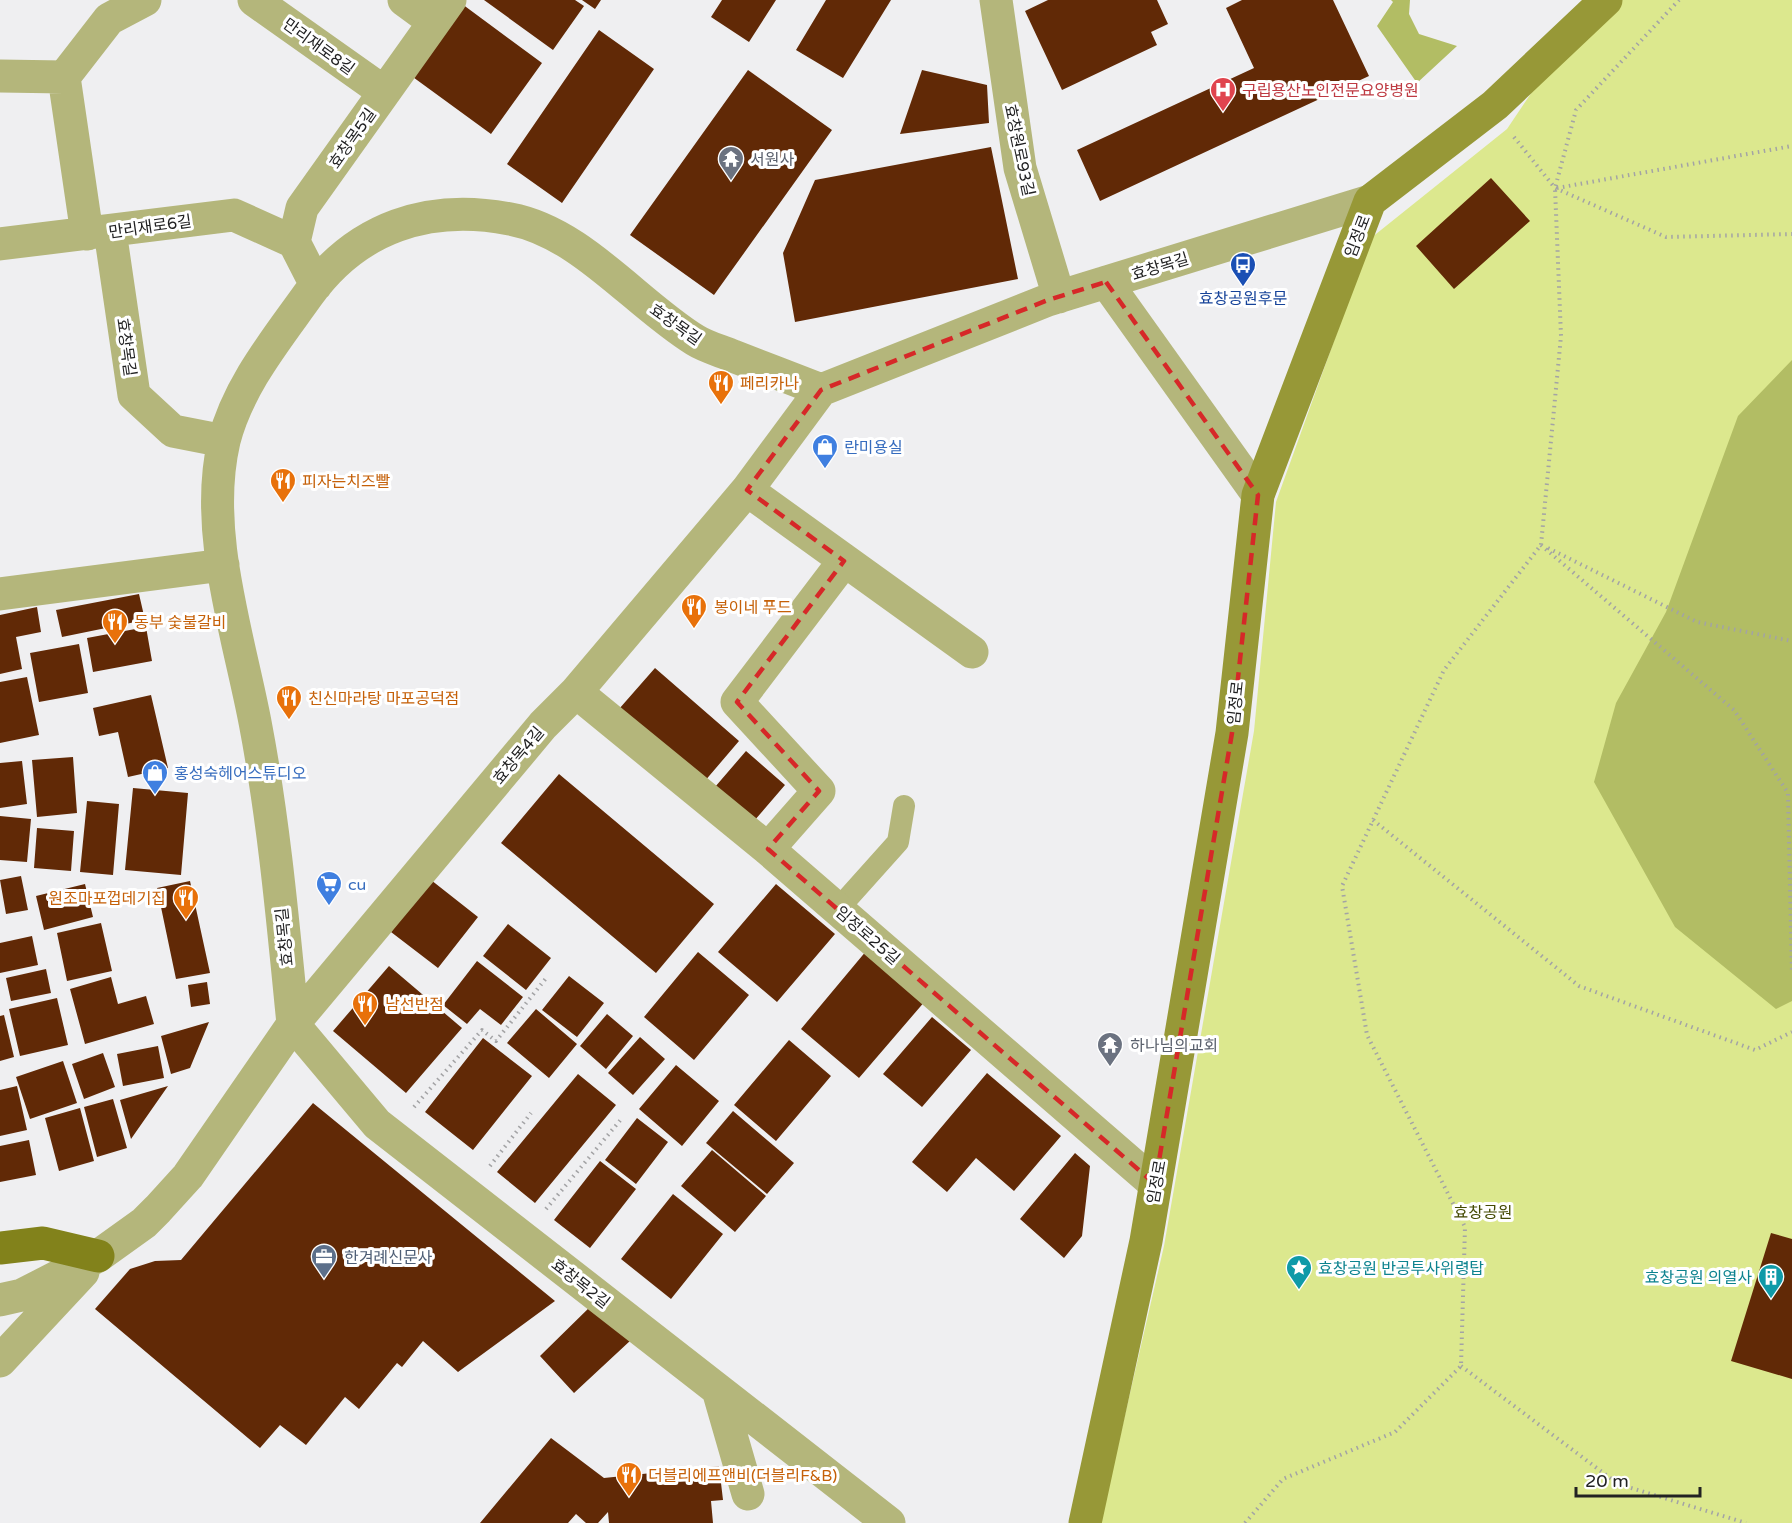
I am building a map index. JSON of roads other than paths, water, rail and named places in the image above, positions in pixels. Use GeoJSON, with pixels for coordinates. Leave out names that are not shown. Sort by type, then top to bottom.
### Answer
{"type":"FeatureCollection","features":[{"type":"Feature","properties":{"kind":"main road"},"geometry":{"type":"LineString","coordinates":[[0,1248],[43,1243],[98,1256]]}},
{"type":"Feature","properties":{"kind":"street"},"geometry":{"type":"LineString","coordinates":[[99,233],[64,77],[108,19],[145,0]]}},
{"type":"Feature","properties":{"kind":"street","name":"만리재로8길"},"geometry":{"type":"LineString","coordinates":[[254,0],[384,92]]}},
{"type":"Feature","properties":{"kind":"street"},"geometry":{"type":"LineString","coordinates":[[404,0],[442,11]]}},
{"type":"Feature","properties":{"kind":"street","name":"효창원로93길"},"geometry":{"type":"LineString","coordinates":[[996,0],[1020,168],[1059,297]]}},
{"type":"Feature","properties":{"kind":"street","name":"임정로"},"geometry":{"type":"LineString","coordinates":[[1085,1523],[1146,1241],[1232,733],[1258,495],[1370,201],[1495,105],[1606,0]]}},
{"type":"Feature","properties":{"kind":"street","name":"효창목5길"},"geometry":{"type":"LineString","coordinates":[[294,242],[302,208],[442,11]]}},
{"type":"Feature","properties":{"kind":"street"},"geometry":{"type":"LineString","coordinates":[[0,76],[64,77]]}},
{"type":"Feature","properties":{"kind":"street","name":"효창목길"},"geometry":{"type":"LineString","coordinates":[[293,1024],[276,859],[255,722],[223,564],[218,519],[224,441],[244,388],[316,285],[347,253],[376,233],[412,219],[481,215],[514,219],[554,232],[697,342],[821,390],[1059,297],[1370,201]]}},
{"type":"Feature","properties":{"kind":"street","name":"만리재로6길"},"geometry":{"type":"LineString","coordinates":[[0,244],[234,215],[294,242]]}},
{"type":"Feature","properties":{"kind":"street","name":"효창목길"},"geometry":{"type":"LineString","coordinates":[[99,233],[134,395],[173,430],[224,441]]}},
{"type":"Feature","properties":{"kind":"street"},"geometry":{"type":"LineString","coordinates":[[294,242],[316,285]]}},
{"type":"Feature","properties":{"kind":"street"},"geometry":{"type":"LineString","coordinates":[[1106,282],[1258,495]]}},
{"type":"Feature","properties":{"kind":"street","name":"효창목4길"},"geometry":{"type":"LineString","coordinates":[[293,1024],[543,725],[576,692],[747,490],[821,390]]}},
{"type":"Feature","properties":{"kind":"street"},"geometry":{"type":"LineString","coordinates":[[747,490],[972,652]]}},
{"type":"Feature","properties":{"kind":"street"},"geometry":{"type":"LineString","coordinates":[[768,849],[819,791],[737,702],[844,561]]}},
{"type":"Feature","properties":{"kind":"street"},"geometry":{"type":"LineString","coordinates":[[0,594],[223,564]]}},
{"type":"Feature","properties":{"kind":"street","name":"임정로25길"},"geometry":{"type":"LineString","coordinates":[[576,692],[768,849],[1155,1184]]}},
{"type":"Feature","properties":{"kind":"street"},"geometry":{"type":"LineString","coordinates":[[0,1300],[22,1295],[98,1256],[144,1223],[188,1176],[293,1024]]}},
{"type":"Feature","properties":{"kind":"street","name":"효창목2길"},"geometry":{"type":"LineString","coordinates":[[293,1024],[376,1124],[889,1523]]}},
{"type":"Feature","properties":{"kind":"street"},"geometry":{"type":"LineString","coordinates":[[0,1361],[98,1256]]}},
{"type":"Feature","properties":{"kind":"street"},"geometry":{"type":"LineString","coordinates":[[718,1390],[748,1494]]}},
{"type":"Feature","properties":{"kind":"lane"},"geometry":{"type":"LineString","coordinates":[[838,909],[898,842],[904,806]]}},
{"type":"Feature","properties":{"kind":"place","name":"구립용산노인전문요양병원"},"geometry":{"type":"Point","coordinates":[1223,113]}},
{"type":"Feature","properties":{"kind":"place","name":"서원사"},"geometry":{"type":"Point","coordinates":[731,182]}},
{"type":"Feature","properties":{"kind":"place","name":"효창공원후문"},"geometry":{"type":"Point","coordinates":[1243,288]}},
{"type":"Feature","properties":{"kind":"place","name":"페리카나"},"geometry":{"type":"Point","coordinates":[721,406]}},
{"type":"Feature","properties":{"kind":"place","name":"란미용실"},"geometry":{"type":"Point","coordinates":[825,470]}},
{"type":"Feature","properties":{"kind":"place","name":"피자는치즈빨"},"geometry":{"type":"Point","coordinates":[283,504]}},
{"type":"Feature","properties":{"kind":"place","name":"봉이네 푸드"},"geometry":{"type":"Point","coordinates":[694,630]}},
{"type":"Feature","properties":{"kind":"place","name":"동부 숯불갈비"},"geometry":{"type":"Point","coordinates":[115,645]}},
{"type":"Feature","properties":{"kind":"place","name":"친신마라탕 마포공덕점"},"geometry":{"type":"Point","coordinates":[289,721]}},
{"type":"Feature","properties":{"kind":"place","name":"홍성숙헤어스튜디오"},"geometry":{"type":"Point","coordinates":[155,796]}},
{"type":"Feature","properties":{"kind":"place","name":"cu"},"geometry":{"type":"Point","coordinates":[329,907]}},
{"type":"Feature","properties":{"kind":"place","name":"원조마포껍데기집"},"geometry":{"type":"Point","coordinates":[186,921]}},
{"type":"Feature","properties":{"kind":"place","name":"남선반점"},"geometry":{"type":"Point","coordinates":[365,1027]}},
{"type":"Feature","properties":{"kind":"place","name":"하나님의교회"},"geometry":{"type":"Point","coordinates":[1110,1068]}},
{"type":"Feature","properties":{"kind":"place","name":"한겨례신문사"},"geometry":{"type":"Point","coordinates":[324,1280]}},
{"type":"Feature","properties":{"kind":"place","name":"효창공원 반공투사위령탑"},"geometry":{"type":"Point","coordinates":[1299,1291]}},
{"type":"Feature","properties":{"kind":"place","name":"효창공원 의열사"},"geometry":{"type":"Point","coordinates":[1771,1300]}},
{"type":"Feature","properties":{"kind":"place","name":"더블리에프앤비(더블리F&B)"},"geometry":{"type":"Point","coordinates":[629,1498]}},
{"type":"Feature","properties":{"kind":"park label","name":"효창공원"},"geometry":{"type":"Point","coordinates":[1483,1212]}}]}
